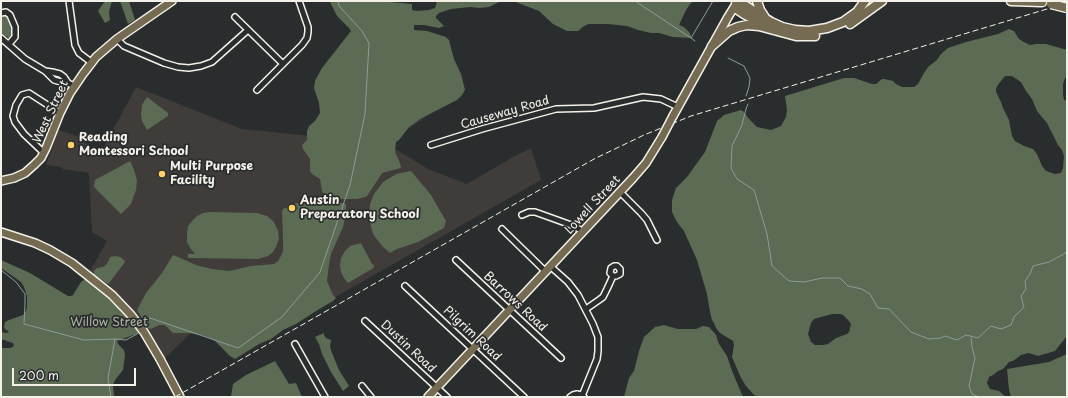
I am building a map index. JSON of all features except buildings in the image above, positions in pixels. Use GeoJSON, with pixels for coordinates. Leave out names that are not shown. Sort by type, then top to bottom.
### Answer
{"type":"FeatureCollection","features":[{"type":"Feature","properties":{"kind":"highway"},"geometry":{"type":"LineString","coordinates":[[757,1],[760,10],[768,20]]}},
{"type":"Feature","properties":{"kind":"highway"},"geometry":{"type":"LineString","coordinates":[[774,30],[738,10],[737,3],[746,6],[782,27],[809,31],[840,24],[852,17],[865,1]]}},
{"type":"Feature","properties":{"kind":"highway"},"geometry":{"type":"LineString","coordinates":[[712,46],[726,33],[742,26],[756,26],[790,35],[818,36],[827,34],[848,25],[882,1]]}},
{"type":"Feature","properties":{"kind":"highway"},"geometry":{"type":"LineString","coordinates":[[1011,1],[1039,2],[1067,8]]}},
{"type":"Feature","properties":{"kind":"main road","name":"West Street"},"geometry":{"type":"LineString","coordinates":[[1,182],[14,178],[25,172],[34,165],[44,153],[71,85],[91,62],[116,39],[172,1]]}},
{"type":"Feature","properties":{"kind":"main road","name":"Lowell Street"},"geometry":{"type":"LineString","coordinates":[[428,397],[644,166],[662,138],[737,3]]}},
{"type":"Feature","properties":{"kind":"main road"},"geometry":{"type":"LineString","coordinates":[[1,232],[35,243],[50,250],[72,263],[112,295],[131,315],[144,332],[180,397]]}},
{"type":"Feature","properties":{"kind":"street"},"geometry":{"type":"LineString","coordinates":[[69,1],[75,45],[79,53],[91,62]]}},
{"type":"Feature","properties":{"kind":"street"},"geometry":{"type":"LineString","coordinates":[[258,90],[302,45],[308,34],[307,23],[300,1]]}},
{"type":"Feature","properties":{"kind":"street"},"geometry":{"type":"LineString","coordinates":[[1,12],[6,12],[10,15],[15,27],[15,37],[9,44]]}},
{"type":"Feature","properties":{"kind":"street"},"geometry":{"type":"LineString","coordinates":[[235,17],[283,64]]}},
{"type":"Feature","properties":{"kind":"street"},"geometry":{"type":"LineString","coordinates":[[116,39],[121,44],[164,63],[189,68],[212,62],[248,30]]}},
{"type":"Feature","properties":{"kind":"street"},"geometry":{"type":"LineString","coordinates":[[1,38],[28,61],[45,71],[60,74],[71,85]]}},
{"type":"Feature","properties":{"kind":"street"},"geometry":{"type":"LineString","coordinates":[[44,153],[16,124],[13,118],[15,107],[21,96],[28,93],[60,113]]}},
{"type":"Feature","properties":{"kind":"street","name":"Causeway Road"},"geometry":{"type":"LineString","coordinates":[[431,145],[482,129],[556,109],[594,108],[643,98],[661,99],[678,107]]}},
{"type":"Feature","properties":{"kind":"street"},"geometry":{"type":"LineString","coordinates":[[620,192],[647,220],[657,240]]}},
{"type":"Feature","properties":{"kind":"street"},"geometry":{"type":"LineString","coordinates":[[522,215],[529,212],[534,212],[574,226],[582,232]]}},
{"type":"Feature","properties":{"kind":"street"},"geometry":{"type":"LineString","coordinates":[[502,229],[548,269],[574,289],[586,308],[598,342],[596,363],[583,396],[575,394],[570,397]]}},
{"type":"Feature","properties":{"kind":"street","name":"Barrows Road"},"geometry":{"type":"LineString","coordinates":[[456,260],[561,358]]}},
{"type":"Feature","properties":{"kind":"street"},"geometry":{"type":"LineString","coordinates":[[586,308],[603,296],[613,276]]}},
{"type":"Feature","properties":{"kind":"street","name":"Pilgrim Road"},"geometry":{"type":"LineString","coordinates":[[405,286],[524,397]]}},
{"type":"Feature","properties":{"kind":"street","name":"Dustin Road"},"geometry":{"type":"LineString","coordinates":[[365,321],[447,397]]}},
{"type":"Feature","properties":{"kind":"street"},"geometry":{"type":"LineString","coordinates":[[295,344],[325,397]]}},
{"type":"Feature","properties":{"kind":"street"},"geometry":{"type":"LineString","coordinates":[[362,386],[371,397]]}},
{"type":"Feature","properties":{"kind":"shaded area","name":"Austin Preparatory School"},"geometry":{"type":"Polygon","coordinates":[[[136,87],[242,129],[322,137],[455,96],[387,144],[430,170],[467,184],[531,148],[541,180],[286,325],[227,343],[195,329],[164,359],[141,321],[115,292],[90,271],[107,241],[92,232],[89,173],[46,165],[58,130],[77,136],[100,154],[136,87]]]}},
{"type":"Feature","properties":{"kind":"green space"},"geometry":{"type":"Polygon","coordinates":[[[105,1],[112,1],[109,12],[110,20],[105,23],[98,11],[105,1]]]}},
{"type":"Feature","properties":{"kind":"green space"},"geometry":{"type":"Polygon","coordinates":[[[120,1],[129,1],[135,20],[128,24],[120,1]]]}},
{"type":"Feature","properties":{"kind":"green space"},"geometry":{"type":"Polygon","coordinates":[[[330,1],[390,1],[412,4],[412,10],[417,11],[435,8],[437,1],[501,1],[489,7],[451,9],[439,13],[436,18],[444,26],[439,28],[414,25],[414,30],[427,31],[446,37],[449,40],[465,90],[457,100],[420,119],[409,127],[396,142],[395,152],[401,168],[382,173],[367,196],[357,199],[333,199],[323,193],[320,179],[310,171],[310,159],[302,145],[307,140],[307,131],[309,126],[315,121],[320,113],[319,103],[314,88],[315,81],[322,68],[351,31],[337,16],[330,1]]]}},
{"type":"Feature","properties":{"kind":"green space"},"geometry":{"type":"Polygon","coordinates":[[[513,1],[694,1],[686,10],[679,25],[684,27],[689,32],[691,38],[673,37],[638,30],[627,26],[608,24],[589,24],[578,31],[567,31],[553,24],[539,11],[513,1]]]}},
{"type":"Feature","properties":{"kind":"green space"},"geometry":{"type":"Polygon","coordinates":[[[7,13],[14,29],[14,35],[11,38],[1,33],[1,15],[7,13]]]}},
{"type":"Feature","properties":{"kind":"green space"},"geometry":{"type":"Polygon","coordinates":[[[1009,29],[1014,31],[1019,39],[1030,45],[1046,44],[1067,50],[1067,76],[1063,84],[1064,100],[1067,101],[1066,337],[1055,351],[1038,356],[1029,353],[1021,355],[1009,362],[1003,369],[989,377],[987,383],[990,389],[999,391],[1006,397],[760,397],[754,395],[741,378],[732,357],[734,345],[733,341],[720,333],[712,320],[707,294],[697,260],[684,231],[672,212],[672,200],[676,188],[687,177],[705,152],[717,121],[724,115],[741,110],[757,127],[771,130],[781,126],[786,117],[787,110],[785,96],[844,78],[854,78],[872,84],[876,84],[884,79],[893,81],[902,87],[914,87],[918,84],[928,67],[948,48],[998,34],[1009,29]],[[1005,76],[997,86],[996,92],[1009,120],[1012,136],[1015,141],[1033,149],[1046,171],[1055,174],[1061,173],[1064,156],[1047,123],[1037,111],[1032,99],[1021,82],[1012,76],[1005,76]],[[832,314],[814,319],[811,323],[808,334],[811,342],[815,345],[828,344],[836,338],[849,332],[851,324],[848,320],[843,315],[832,314]]]}},
{"type":"Feature","properties":{"kind":"green space"},"geometry":{"type":"Polygon","coordinates":[[[147,97],[168,113],[168,116],[147,130],[142,121],[141,114],[142,105],[147,97]]]}},
{"type":"Feature","properties":{"kind":"green space"},"geometry":{"type":"Polygon","coordinates":[[[130,161],[137,180],[136,190],[131,204],[121,214],[94,187],[95,180],[130,161]]]}},
{"type":"Feature","properties":{"kind":"green space"},"geometry":{"type":"Polygon","coordinates":[[[411,171],[431,195],[446,221],[444,228],[418,242],[390,253],[382,246],[373,234],[369,219],[370,204],[374,194],[383,182],[396,174],[411,171]]]}},
{"type":"Feature","properties":{"kind":"green space"},"geometry":{"type":"Polygon","coordinates":[[[323,201],[346,204],[346,214],[343,227],[331,254],[329,264],[327,281],[333,295],[336,298],[333,301],[235,359],[214,340],[202,335],[173,333],[164,325],[159,325],[151,329],[148,328],[137,310],[146,293],[162,273],[173,255],[196,265],[229,271],[251,266],[274,264],[278,261],[283,250],[283,209],[297,203],[323,201]]]}},
{"type":"Feature","properties":{"kind":"green space"},"geometry":{"type":"Polygon","coordinates":[[[210,212],[257,213],[267,216],[274,222],[278,231],[279,239],[276,247],[268,256],[258,259],[188,258],[188,254],[195,254],[187,242],[188,226],[197,216],[210,212]]]}},
{"type":"Feature","properties":{"kind":"green space"},"geometry":{"type":"Polygon","coordinates":[[[361,243],[374,267],[348,283],[341,272],[341,258],[350,246],[361,243]]]}},
{"type":"Feature","properties":{"kind":"green space"},"geometry":{"type":"Polygon","coordinates":[[[110,257],[120,257],[125,262],[108,284],[94,275],[94,271],[97,268],[103,267],[107,264],[110,257]]]}},
{"type":"Feature","properties":{"kind":"green space","name":"Willow Street"},"geometry":{"type":"Polygon","coordinates":[[[1,260],[30,273],[68,296],[73,295],[81,282],[86,279],[113,302],[133,323],[140,332],[117,341],[124,350],[125,355],[123,370],[113,385],[114,397],[1,397],[1,348],[11,348],[14,346],[13,343],[1,339],[1,332],[9,332],[4,328],[5,322],[23,315],[26,311],[27,296],[21,282],[1,268],[1,260]]]}},
{"type":"Feature","properties":{"kind":"green space"},"geometry":{"type":"Polygon","coordinates":[[[664,325],[678,329],[696,329],[703,326],[709,327],[716,335],[719,344],[727,356],[743,397],[624,397],[629,378],[634,371],[644,337],[655,327],[664,325]]]}},
{"type":"Feature","properties":{"kind":"green space"},"geometry":{"type":"Polygon","coordinates":[[[324,333],[326,338],[331,340],[330,347],[332,353],[339,370],[349,386],[343,391],[331,372],[315,337],[324,333]]]}},
{"type":"Feature","properties":{"kind":"green space"},"geometry":{"type":"Polygon","coordinates":[[[1067,354],[1067,397],[1011,397],[1007,369],[1049,362],[1067,354]]]}},
{"type":"Feature","properties":{"kind":"green space"},"geometry":{"type":"Polygon","coordinates":[[[275,361],[289,384],[296,383],[302,397],[231,397],[233,384],[246,375],[275,361]]]}},
{"type":"Feature","properties":{"kind":"waterway"},"geometry":{"type":"LineString","coordinates":[[144,326],[150,318],[238,348],[282,317],[320,272],[350,185],[365,114],[369,43],[362,31],[339,6],[338,1]]}},
{"type":"Feature","properties":{"kind":"waterway"},"geometry":{"type":"LineString","coordinates":[[635,1],[691,38]]}},
{"type":"Feature","properties":{"kind":"waterway"},"geometry":{"type":"LineString","coordinates":[[695,41],[691,38],[713,1]]}},
{"type":"Feature","properties":{"kind":"waterway"},"geometry":{"type":"LineString","coordinates":[[728,58],[744,66],[750,78],[746,96]]}},
{"type":"Feature","properties":{"kind":"waterway"},"geometry":{"type":"LineString","coordinates":[[748,104],[742,125],[732,146],[731,168],[737,179],[754,190],[767,234],[772,266],[789,281],[804,282],[822,278],[840,278],[848,286],[862,289],[870,294],[878,308],[889,309],[911,332],[929,339],[941,338],[945,336],[957,340],[966,335],[978,338],[991,326],[1001,329],[1011,325],[1014,317],[1024,307],[1021,296],[1026,289],[1025,281],[1033,266],[1049,262],[1067,251]]}},
{"type":"Feature","properties":{"kind":"waterway"},"geometry":{"type":"LineString","coordinates":[[1,270],[16,282],[25,294],[24,324],[84,340],[126,340],[139,332]]}},
{"type":"Feature","properties":{"kind":"waterway"},"geometry":{"type":"LineString","coordinates":[[971,338],[975,358],[969,386],[972,394],[979,397]]}},
{"type":"Feature","properties":{"kind":"waterway"},"geometry":{"type":"LineString","coordinates":[[111,397],[108,378],[115,339]]}},
{"type":"Feature","properties":{"kind":"railway"},"geometry":{"type":"LineString","coordinates":[[175,397],[594,159],[644,135],[691,116],[1067,3]]}},
{"type":"Feature","properties":{"kind":"place","name":"Reading Montessori School"},"geometry":{"type":"Point","coordinates":[71,145]}},
{"type":"Feature","properties":{"kind":"place","name":"Multi Purpose Facility"},"geometry":{"type":"Point","coordinates":[162,174]}},
{"type":"Feature","properties":{"kind":"place","name":"Austin Preparatory School"},"geometry":{"type":"Point","coordinates":[292,208]}}]}
